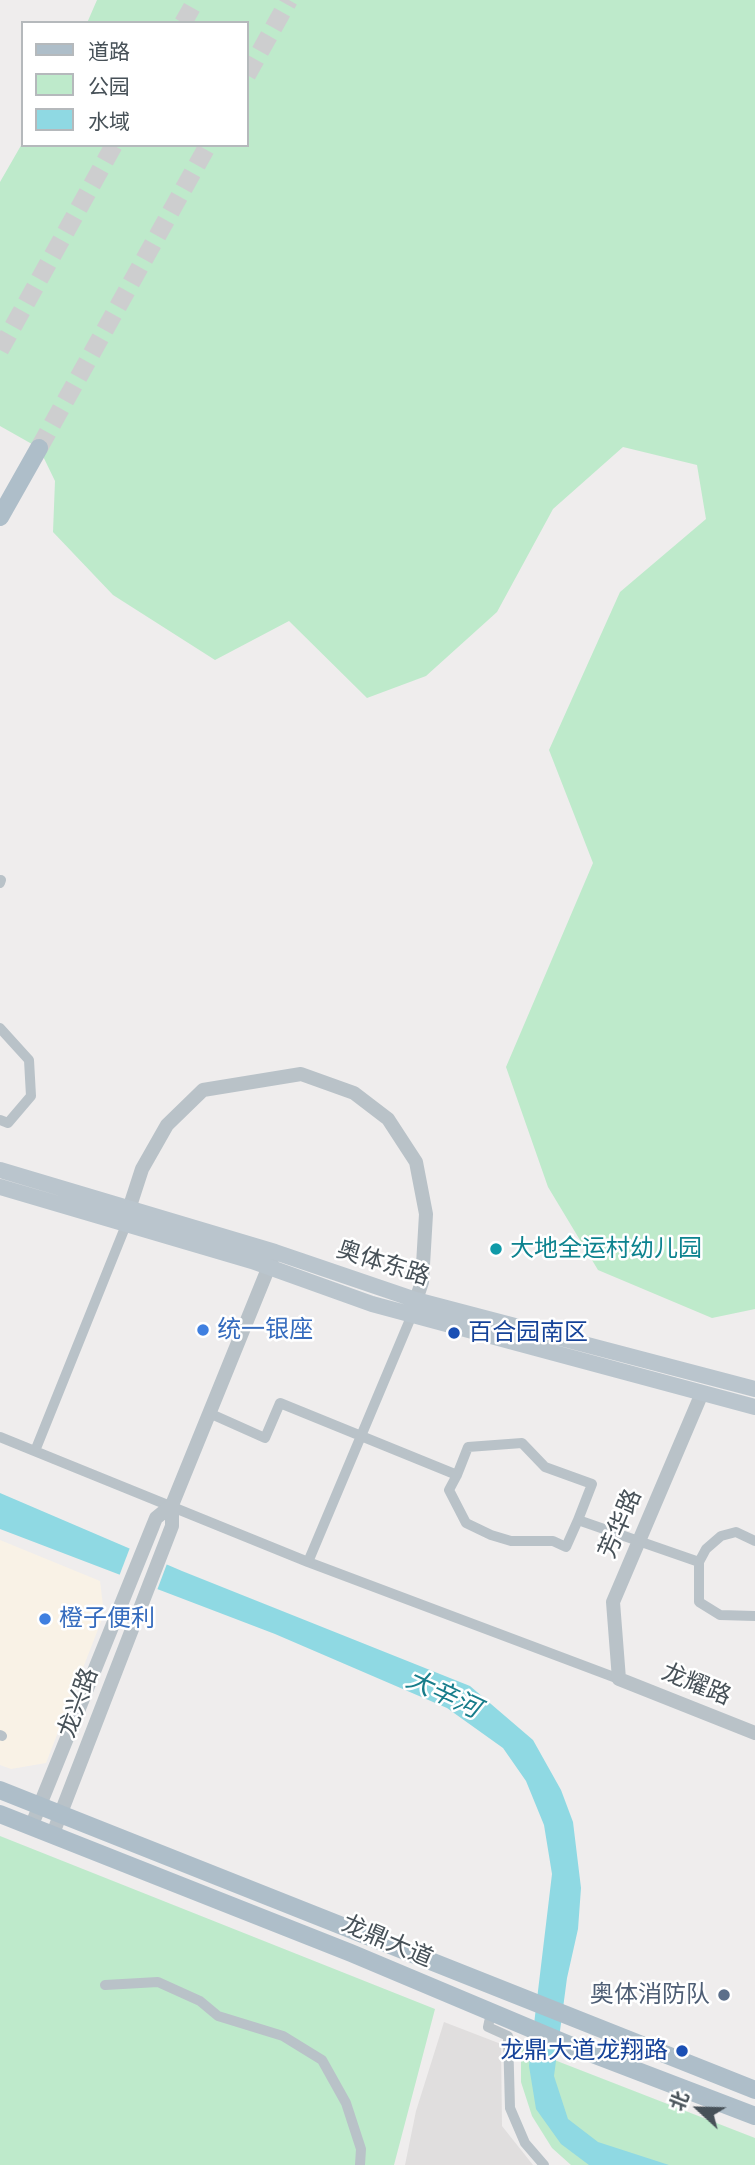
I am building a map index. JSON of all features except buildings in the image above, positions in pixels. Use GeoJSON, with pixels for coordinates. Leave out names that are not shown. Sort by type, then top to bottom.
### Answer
{"type":"FeatureCollection","features":[{"type":"Feature","properties":{"kind":"main road"},"geometry":{"type":"LineString","coordinates":[[0,517],[39,448]]}},
{"type":"Feature","properties":{"kind":"main road","name":"奥体东路"},"geometry":{"type":"LineString","coordinates":[[0,1170],[275,1252],[414,1307],[755,1389]]}},
{"type":"Feature","properties":{"kind":"main road"},"geometry":{"type":"LineString","coordinates":[[0,1187],[268,1268],[414,1307],[755,1408]]}},
{"type":"Feature","properties":{"kind":"main road","name":"龙鼎大道"},"geometry":{"type":"LineString","coordinates":[[0,1790],[755,2090]]}},
{"type":"Feature","properties":{"kind":"main road","name":"龙鼎大道"},"geometry":{"type":"LineString","coordinates":[[0,1814],[351,1953],[572,2046],[753,2109]]}},
{"type":"Feature","properties":{"kind":"street"},"geometry":{"type":"LineString","coordinates":[[0,1028],[29,1060],[31,1096],[8,1123],[0,1120]]}},
{"type":"Feature","properties":{"kind":"street"},"geometry":{"type":"LineString","coordinates":[[35,1451],[127,1226],[129,1209],[142,1169],[167,1125],[204,1090],[301,1074],[354,1093],[388,1119],[416,1163],[426,1214],[422,1282],[308,1562]]}},
{"type":"Feature","properties":{"kind":"street","name":"龙兴路"},"geometry":{"type":"LineString","coordinates":[[52,1836],[63,1813],[138,1608],[172,1526],[172,1505],[275,1252]]}},
{"type":"Feature","properties":{"kind":"street","name":"芳华路"},"geometry":{"type":"LineString","coordinates":[[619,1679],[613,1602],[702,1393]]}},
{"type":"Feature","properties":{"kind":"street"},"geometry":{"type":"LineString","coordinates":[[209,1413],[265,1438],[280,1403],[457,1475]]}},
{"type":"Feature","properties":{"kind":"street"},"geometry":{"type":"LineString","coordinates":[[0,1437],[308,1562],[619,1679]]}},
{"type":"Feature","properties":{"kind":"street"},"geometry":{"type":"LineString","coordinates":[[522,1443],[544,1467],[592,1484],[566,1547],[553,1541],[511,1541],[466,1523],[449,1490],[457,1475],[468,1447],[522,1443]]}},
{"type":"Feature","properties":{"kind":"street","name":"龙兴路"},"geometry":{"type":"LineString","coordinates":[[31,1827],[156,1518],[172,1505]]}},
{"type":"Feature","properties":{"kind":"street"},"geometry":{"type":"LineString","coordinates":[[578,1520],[699,1562]]}},
{"type":"Feature","properties":{"kind":"street"},"geometry":{"type":"LineString","coordinates":[[755,1541],[736,1532],[721,1536],[706,1549],[699,1562],[699,1602],[720,1615],[755,1616]]}},
{"type":"Feature","properties":{"kind":"street","name":"龙耀路"},"geometry":{"type":"LineString","coordinates":[[619,1679],[755,1733]]}},
{"type":"Feature","properties":{"kind":"street"},"geometry":{"type":"LineString","coordinates":[[105,1985],[158,1982],[200,2001],[218,2016],[283,2036],[322,2060],[346,2103],[361,2150],[360,2165]]}},
{"type":"Feature","properties":{"kind":"street"},"geometry":{"type":"LineString","coordinates":[[491,2013],[488,2027],[508,2036],[510,2108],[525,2143],[544,2165]]}},
{"type":"Feature","properties":{"kind":"shaded area"},"geometry":{"type":"Polygon","coordinates":[[[0,1540],[100,1581],[104,1614],[46,1763],[11,1769],[0,1765],[0,1540]]]}},
{"type":"Feature","properties":{"kind":"shaded area"},"geometry":{"type":"Polygon","coordinates":[[[444,2022],[501,2044],[502,2126],[533,2165],[405,2165],[416,2111],[444,2022]]]}},
{"type":"Feature","properties":{"kind":"green space"},"geometry":{"type":"Polygon","coordinates":[[[97,0],[755,0],[755,1309],[712,1318],[598,1270],[548,1187],[506,1067],[593,863],[549,750],[620,592],[706,519],[697,465],[623,447],[553,509],[497,612],[426,676],[367,698],[289,621],[215,660],[113,595],[53,532],[55,481],[39,448],[0,426],[0,182],[21,145],[248,147],[248,21],[88,21],[97,0]]]}},
{"type":"Feature","properties":{"kind":"green space"},"geometry":{"type":"Polygon","coordinates":[[[0,1836],[435,2009],[394,2165],[0,2165],[0,1836]]]}},
{"type":"Feature","properties":{"kind":"green space"},"geometry":{"type":"Polygon","coordinates":[[[521,2047],[755,2138],[755,2165],[571,2165],[552,2148],[532,2116],[521,2082],[521,2047]]]}},
{"type":"Feature","properties":{"kind":"water","name":"大辛河"},"geometry":{"type":"Polygon","coordinates":[[[0,1493],[182,1571],[470,1686],[533,1740],[561,1790],[573,1822],[581,1888],[578,1929],[567,1978],[554,2076],[568,2119],[598,2142],[669,2165],[589,2165],[561,2144],[536,2109],[529,2066],[552,1874],[544,1825],[526,1781],[503,1748],[447,1708],[275,1634],[0,1529],[0,1493]]]}},
{"type":"Feature","properties":{"kind":"pier"},"geometry":{"type":"Polygon","coordinates":[[[131,1545],[168,1561],[156,1593],[118,1579],[131,1545]]]}},
{"type":"Feature","properties":{"kind":"tunnel"},"geometry":{"type":"LineString","coordinates":[[184,21],[196,0]]}},
{"type":"Feature","properties":{"kind":"tunnel"},"geometry":{"type":"LineString","coordinates":[[248,73],[289,0]]}},
{"type":"Feature","properties":{"kind":"tunnel"},"geometry":{"type":"LineString","coordinates":[[0,350],[113,147]]}},
{"type":"Feature","properties":{"kind":"tunnel"},"geometry":{"type":"LineString","coordinates":[[39,448],[207,147]]}},
{"type":"Feature","properties":{"kind":"place","name":"大地全运村幼儿园"},"geometry":{"type":"Point","coordinates":[496,1249]}},
{"type":"Feature","properties":{"kind":"place","name":"统一银座"},"geometry":{"type":"Point","coordinates":[203,1330]}},
{"type":"Feature","properties":{"kind":"place","name":"百合园南区"},"geometry":{"type":"Point","coordinates":[454,1333]}},
{"type":"Feature","properties":{"kind":"place","name":"橙子便利"},"geometry":{"type":"Point","coordinates":[45,1619]}},
{"type":"Feature","properties":{"kind":"place","name":"奥体消防队"},"geometry":{"type":"Point","coordinates":[724,1995]}},
{"type":"Feature","properties":{"kind":"place","name":"龙鼎大道龙翔路"},"geometry":{"type":"Point","coordinates":[682,2051]}}]}
